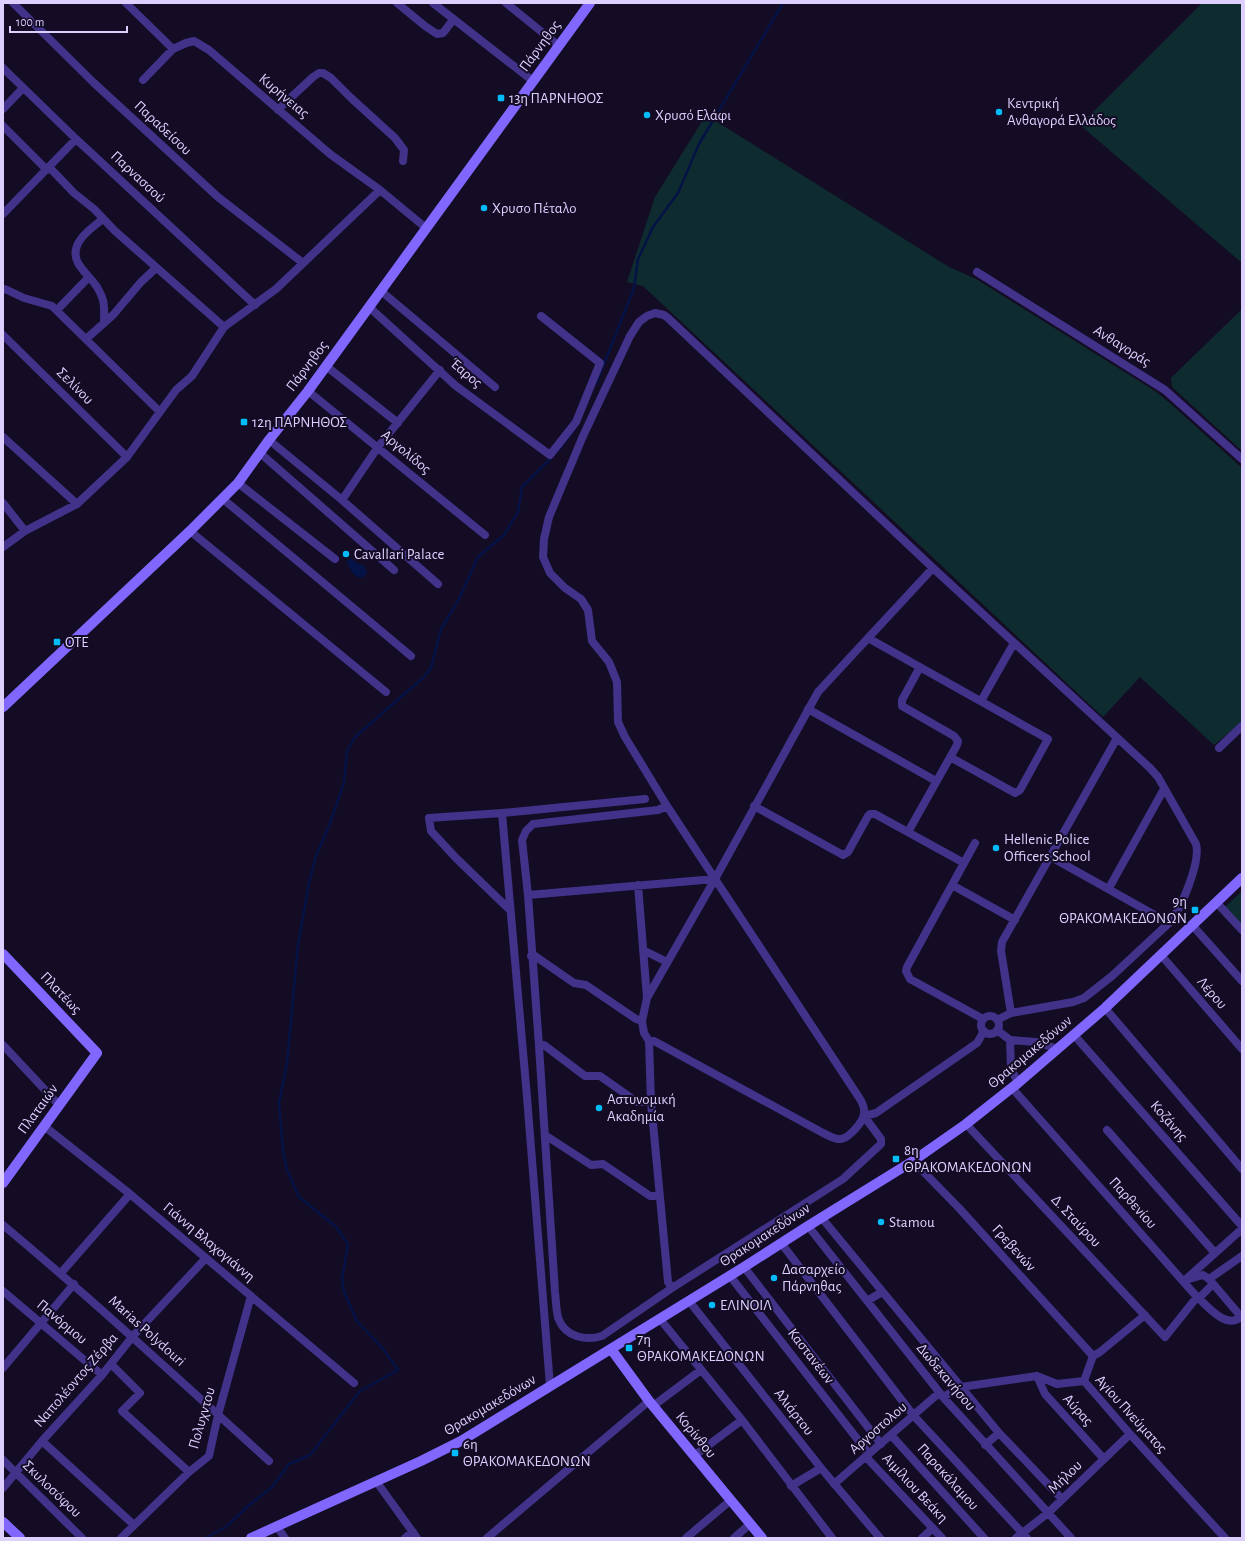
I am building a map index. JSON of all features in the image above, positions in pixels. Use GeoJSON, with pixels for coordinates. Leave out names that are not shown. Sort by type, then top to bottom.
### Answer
{"type":"FeatureCollection","features":[{"type":"Feature","properties":{"kind":"main road","name":"Πάρνηθος"},"geometry":{"type":"LineString","coordinates":[[3,707],[190,532],[238,483],[269,440],[308,391],[590,3]]}},
{"type":"Feature","properties":{"kind":"main road","name":"Θρακομακεδόνων"},"geometry":{"type":"LineString","coordinates":[[251,1538],[461,1441],[730,1276],[821,1217],[913,1161],[966,1124],[1058,1049],[1105,1008],[1218,903],[1242,878]]}},
{"type":"Feature","properties":{"kind":"main road","name":"Πλατέως"},"geometry":{"type":"LineString","coordinates":[[3,954],[97,1053]]}},
{"type":"Feature","properties":{"kind":"main road","name":"Πλαταιών"},"geometry":{"type":"LineString","coordinates":[[3,1183],[97,1053]]}},
{"type":"Feature","properties":{"kind":"main road","name":"Κορίνθου"},"geometry":{"type":"LineString","coordinates":[[611,1349],[651,1404],[762,1538]]}},
{"type":"Feature","properties":{"kind":"main road"},"geometry":{"type":"LineString","coordinates":[[3,1522],[20,1538]]}},
{"type":"Feature","properties":{"kind":"street","name":"Παραδείσου"},"geometry":{"type":"LineString","coordinates":[[13,3],[94,83],[218,198],[303,263]]}},
{"type":"Feature","properties":{"kind":"street"},"geometry":{"type":"LineString","coordinates":[[126,3],[173,49],[143,80]]}},
{"type":"Feature","properties":{"kind":"street"},"geometry":{"type":"LineString","coordinates":[[397,3],[437,34],[443,33],[453,20]]}},
{"type":"Feature","properties":{"kind":"street"},"geometry":{"type":"LineString","coordinates":[[433,3],[533,81]]}},
{"type":"Feature","properties":{"kind":"street"},"geometry":{"type":"LineString","coordinates":[[506,3],[559,46]]}},
{"type":"Feature","properties":{"kind":"street","name":"Κυρήνειας"},"geometry":{"type":"LineString","coordinates":[[173,49],[186,42],[194,41],[209,50],[330,154],[380,190],[426,228]]}},
{"type":"Feature","properties":{"kind":"street","name":"Παρνασσού"},"geometry":{"type":"LineString","coordinates":[[3,68],[76,139],[255,305]]}},
{"type":"Feature","properties":{"kind":"street"},"geometry":{"type":"LineString","coordinates":[[278,110],[313,77],[319,73],[323,73],[331,78],[396,138],[404,150],[403,161]]}},
{"type":"Feature","properties":{"kind":"street"},"geometry":{"type":"LineString","coordinates":[[3,109],[23,88]]}},
{"type":"Feature","properties":{"kind":"street"},"geometry":{"type":"LineString","coordinates":[[3,126],[115,231],[224,327]]}},
{"type":"Feature","properties":{"kind":"street"},"geometry":{"type":"LineString","coordinates":[[3,214],[76,139]]}},
{"type":"Feature","properties":{"kind":"street"},"geometry":{"type":"LineString","coordinates":[[3,547],[25,531],[77,504],[127,457],[176,390],[192,376],[224,327],[276,289],[380,190]]}},
{"type":"Feature","properties":{"kind":"street"},"geometry":{"type":"LineString","coordinates":[[103,220],[88,231],[80,241],[76,248],[76,256],[78,263],[102,297],[105,307],[104,323]]}},
{"type":"Feature","properties":{"kind":"street"},"geometry":{"type":"LineString","coordinates":[[86,339],[121,307],[141,282],[156,268]]}},
{"type":"Feature","properties":{"kind":"street","name":"Ανθαγοράς"},"geometry":{"type":"LineString","coordinates":[[977,272],[1165,390],[1242,459]]}},
{"type":"Feature","properties":{"kind":"street"},"geometry":{"type":"LineString","coordinates":[[57,310],[89,277]]}},
{"type":"Feature","properties":{"kind":"street"},"geometry":{"type":"LineString","coordinates":[[3,290],[5,289],[24,298],[52,306],[160,412]]}},
{"type":"Feature","properties":{"kind":"street"},"geometry":{"type":"LineString","coordinates":[[381,291],[495,387]]}},
{"type":"Feature","properties":{"kind":"street","name":"Έαρος"},"geometry":{"type":"LineString","coordinates":[[369,307],[456,386],[550,455],[576,422],[600,363],[541,316]]}},
{"type":"Feature","properties":{"kind":"street"},"geometry":{"type":"LineString","coordinates":[[650,1041],[654,1040],[822,1133],[839,1140],[846,1138],[851,1134],[864,1116],[864,1106],[860,1098],[667,806],[625,737],[618,722],[617,682],[609,662],[592,641],[588,610],[585,604],[550,573],[543,558],[544,539],[549,517],[583,436],[633,330],[642,319],[655,313],[664,315],[668,318],[933,568],[1155,773],[1197,848],[1187,891],[1178,911],[1169,923],[1112,976],[1084,998],[1073,1002],[1011,1012],[998,1020]]}},
{"type":"Feature","properties":{"kind":"street","name":"Σελίνου"},"geometry":{"type":"LineString","coordinates":[[3,335],[127,457]]}},
{"type":"Feature","properties":{"kind":"street"},"geometry":{"type":"LineString","coordinates":[[326,366],[398,423]]}},
{"type":"Feature","properties":{"kind":"street"},"geometry":{"type":"LineString","coordinates":[[342,500],[378,447],[440,370]]}},
{"type":"Feature","properties":{"kind":"street","name":"Αργολίδος"},"geometry":{"type":"LineString","coordinates":[[308,391],[485,535]]}},
{"type":"Feature","properties":{"kind":"street"},"geometry":{"type":"LineString","coordinates":[[3,437],[77,504]]}},
{"type":"Feature","properties":{"kind":"street"},"geometry":{"type":"LineString","coordinates":[[269,440],[342,500],[438,584]]}},
{"type":"Feature","properties":{"kind":"street"},"geometry":{"type":"LineString","coordinates":[[260,454],[394,570]]}},
{"type":"Feature","properties":{"kind":"street"},"geometry":{"type":"LineString","coordinates":[[238,483],[335,559]]}},
{"type":"Feature","properties":{"kind":"street"},"geometry":{"type":"LineString","coordinates":[[223,499],[411,656]]}},
{"type":"Feature","properties":{"kind":"street"},"geometry":{"type":"LineString","coordinates":[[3,503],[25,531]]}},
{"type":"Feature","properties":{"kind":"street"},"geometry":{"type":"LineString","coordinates":[[190,532],[386,692]]}},
{"type":"Feature","properties":{"kind":"street"},"geometry":{"type":"LineString","coordinates":[[672,1288],[668,1282],[659,1196],[651,1102],[650,1041],[644,1033],[642,1021],[647,998],[715,879],[808,709],[823,686],[933,568]]}},
{"type":"Feature","properties":{"kind":"street"},"geometry":{"type":"LineString","coordinates":[[868,638],[1048,739],[1020,790],[1016,793],[950,757]]}},
{"type":"Feature","properties":{"kind":"street"},"geometry":{"type":"LineString","coordinates":[[981,701],[1014,643]]}},
{"type":"Feature","properties":{"kind":"street"},"geometry":{"type":"LineString","coordinates":[[908,832],[957,745],[957,738],[904,708],[901,702],[920,667]]}},
{"type":"Feature","properties":{"kind":"street"},"geometry":{"type":"LineString","coordinates":[[808,709],[936,781]]}},
{"type":"Feature","properties":{"kind":"street"},"geometry":{"type":"LineString","coordinates":[[1219,748],[1242,726]]}},
{"type":"Feature","properties":{"kind":"street"},"geometry":{"type":"LineString","coordinates":[[1011,1012],[1001,947],[1117,738]]}},
{"type":"Feature","properties":{"kind":"street"},"geometry":{"type":"LineString","coordinates":[[1109,888],[1164,789]]}},
{"type":"Feature","properties":{"kind":"street"},"geometry":{"type":"LineString","coordinates":[[510,910],[456,858],[431,831],[429,818],[502,813],[644,799]]}},
{"type":"Feature","properties":{"kind":"street"},"geometry":{"type":"LineString","coordinates":[[667,806],[658,810],[533,824],[526,831],[522,840],[528,896],[531,956],[539,1046],[555,1292],[559,1320],[570,1333],[584,1339],[602,1336],[672,1288],[844,1179],[881,1144],[881,1139],[864,1116]]}},
{"type":"Feature","properties":{"kind":"street"},"geometry":{"type":"LineString","coordinates":[[754,806],[843,855],[848,852],[870,814],[875,814],[964,863]]}},
{"type":"Feature","properties":{"kind":"street"},"geometry":{"type":"LineString","coordinates":[[502,813],[528,1105],[550,1386]]}},
{"type":"Feature","properties":{"kind":"street"},"geometry":{"type":"LineString","coordinates":[[975,843],[906,971],[910,978],[983,1019]]}},
{"type":"Feature","properties":{"kind":"street"},"geometry":{"type":"LineString","coordinates":[[1051,857],[1109,888],[1169,923]]}},
{"type":"Feature","properties":{"kind":"street"},"geometry":{"type":"LineString","coordinates":[[528,896],[715,879]]}},
{"type":"Feature","properties":{"kind":"street"},"geometry":{"type":"LineString","coordinates":[[638,885],[647,998]]}},
{"type":"Feature","properties":{"kind":"street"},"geometry":{"type":"LineString","coordinates":[[952,885],[1015,920]]}},
{"type":"Feature","properties":{"kind":"street"},"geometry":{"type":"LineString","coordinates":[[1218,903],[1242,930]]}},
{"type":"Feature","properties":{"kind":"street"},"geometry":{"type":"LineString","coordinates":[[1193,926],[1242,981]]}},
{"type":"Feature","properties":{"kind":"street"},"geometry":{"type":"LineString","coordinates":[[643,950],[667,962]]}},
{"type":"Feature","properties":{"kind":"street","name":"Λέρου"},"geometry":{"type":"LineString","coordinates":[[1161,955],[1242,1049]]}},
{"type":"Feature","properties":{"kind":"street"},"geometry":{"type":"LineString","coordinates":[[531,956],[535,956],[574,983],[586,985],[636,1020],[642,1021]]}},
{"type":"Feature","properties":{"kind":"street"},"geometry":{"type":"LineString","coordinates":[[1105,1008],[1242,1169]]}},
{"type":"Feature","properties":{"kind":"street"},"geometry":{"type":"LineString","coordinates":[[983,1019],[990,1016],[998,1020]]}},
{"type":"Feature","properties":{"kind":"street"},"geometry":{"type":"LineString","coordinates":[[983,1019],[981,1027],[984,1031],[992,1033],[997,1030],[999,1025],[998,1020]]}},
{"type":"Feature","properties":{"kind":"street"},"geometry":{"type":"LineString","coordinates":[[997,1030],[1010,1040],[1036,1042],[1058,1049]]}},
{"type":"Feature","properties":{"kind":"street"},"geometry":{"type":"LineString","coordinates":[[864,1116],[876,1113],[977,1044],[984,1031]]}},
{"type":"Feature","properties":{"kind":"street","name":"Κοζάνης"},"geometry":{"type":"LineString","coordinates":[[1074,1035],[1242,1228]]}},
{"type":"Feature","properties":{"kind":"street"},"geometry":{"type":"LineString","coordinates":[[1010,1040],[1011,1068],[1015,1085]]}},
{"type":"Feature","properties":{"kind":"street"},"geometry":{"type":"LineString","coordinates":[[3,1045],[59,1105]]}},
{"type":"Feature","properties":{"kind":"street"},"geometry":{"type":"LineString","coordinates":[[539,1046],[544,1045],[585,1076],[600,1076],[637,1102],[651,1102]]}},
{"type":"Feature","properties":{"kind":"street","name":"Παρθενίου"},"geometry":{"type":"LineString","coordinates":[[1015,1085],[1198,1297],[1222,1318],[1230,1321],[1237,1321],[1242,1317]]}},
{"type":"Feature","properties":{"kind":"street","name":"Δ. Σταύρου"},"geometry":{"type":"LineString","coordinates":[[966,1124],[1165,1337],[1198,1297]]}},
{"type":"Feature","properties":{"kind":"street","name":"Γιάννη Βλαχογιάννη"},"geometry":{"type":"LineString","coordinates":[[44,1126],[130,1194],[354,1383]]}},
{"type":"Feature","properties":{"kind":"street"},"geometry":{"type":"LineString","coordinates":[[1107,1130],[1215,1253]]}},
{"type":"Feature","properties":{"kind":"street"},"geometry":{"type":"LineString","coordinates":[[545,1136],[548,1136],[591,1165],[603,1164],[650,1196],[659,1196]]}},
{"type":"Feature","properties":{"kind":"street","name":"Γρεβενών"},"geometry":{"type":"LineString","coordinates":[[913,1161],[1093,1356]]}},
{"type":"Feature","properties":{"kind":"street"},"geometry":{"type":"LineString","coordinates":[[61,1273],[130,1194]]}},
{"type":"Feature","properties":{"kind":"street","name":"Δωδεκανήσου"},"geometry":{"type":"LineString","coordinates":[[821,1217],[999,1433],[1062,1499]]}},
{"type":"Feature","properties":{"kind":"street","name":"Marias Polydouri"},"geometry":{"type":"LineString","coordinates":[[3,1225],[74,1284],[133,1336],[269,1461]]}},
{"type":"Feature","properties":{"kind":"street","name":"Δωδεκανήσου"},"geometry":{"type":"LineString","coordinates":[[808,1226],[941,1395],[1071,1538]]}},
{"type":"Feature","properties":{"kind":"street"},"geometry":{"type":"LineString","coordinates":[[1184,1281],[1242,1228]]}},
{"type":"Feature","properties":{"kind":"street"},"geometry":{"type":"LineString","coordinates":[[781,1243],[914,1416],[1021,1536]]}},
{"type":"Feature","properties":{"kind":"street"},"geometry":{"type":"LineString","coordinates":[[1198,1297],[1211,1281],[1242,1256]]}},
{"type":"Feature","properties":{"kind":"street","name":"Ναπολέοντος Ζέρβα"},"geometry":{"type":"LineString","coordinates":[[3,1488],[42,1441],[102,1375],[133,1336],[206,1258]]}},
{"type":"Feature","properties":{"kind":"street"},"geometry":{"type":"LineString","coordinates":[[744,1267],[881,1444]]}},
{"type":"Feature","properties":{"kind":"street","name":"Καστανέων"},"geometry":{"type":"LineString","coordinates":[[730,1276],[868,1455]]}},
{"type":"Feature","properties":{"kind":"street"},"geometry":{"type":"LineString","coordinates":[[1184,1281],[1196,1276],[1203,1276],[1211,1281],[1242,1317]]}},
{"type":"Feature","properties":{"kind":"street"},"geometry":{"type":"LineString","coordinates":[[4,1363],[41,1324],[74,1284]]}},
{"type":"Feature","properties":{"kind":"street","name":"Πανόρμου"},"geometry":{"type":"LineString","coordinates":[[3,1291],[102,1375]]}},
{"type":"Feature","properties":{"kind":"street"},"geometry":{"type":"LineString","coordinates":[[867,1301],[882,1292]]}},
{"type":"Feature","properties":{"kind":"street","name":"Πολυχντου"},"geometry":{"type":"LineString","coordinates":[[121,1538],[189,1472],[209,1456],[218,1415],[251,1296]]}},
{"type":"Feature","properties":{"kind":"street","name":"Αλιάρτου"},"geometry":{"type":"LineString","coordinates":[[689,1301],[821,1468],[880,1538]]}},
{"type":"Feature","properties":{"kind":"street"},"geometry":{"type":"LineString","coordinates":[[1084,1381],[1093,1356],[1145,1315]]}},
{"type":"Feature","properties":{"kind":"street"},"geometry":{"type":"LineString","coordinates":[[660,1319],[742,1420],[832,1538]]}},
{"type":"Feature","properties":{"kind":"street"},"geometry":{"type":"LineString","coordinates":[[111,1364],[140,1393],[122,1411],[189,1472]]}},
{"type":"Feature","properties":{"kind":"street"},"geometry":{"type":"LineString","coordinates":[[487,1538],[651,1404],[701,1370]]}},
{"type":"Feature","properties":{"kind":"street"},"geometry":{"type":"LineString","coordinates":[[941,1395],[961,1387],[1037,1376]]}},
{"type":"Feature","properties":{"kind":"street","name":"Αγίου Πνεύματος"},"geometry":{"type":"LineString","coordinates":[[1037,1376],[1057,1384],[1084,1381],[1225,1538]]}},
{"type":"Feature","properties":{"kind":"street","name":"Αύρας"},"geometry":{"type":"LineString","coordinates":[[1037,1376],[1045,1394],[1104,1459]]}},
{"type":"Feature","properties":{"kind":"street","name":"Αργοστολου"},"geometry":{"type":"LineString","coordinates":[[834,1484],[891,1435],[941,1395]]}},
{"type":"Feature","properties":{"kind":"street"},"geometry":{"type":"LineString","coordinates":[[694,1456],[742,1420]]}},
{"type":"Feature","properties":{"kind":"street"},"geometry":{"type":"LineString","coordinates":[[986,1445],[999,1433]]}},
{"type":"Feature","properties":{"kind":"street","name":"Μήλου"},"geometry":{"type":"LineString","coordinates":[[1021,1536],[1048,1513],[1130,1434]]}},
{"type":"Feature","properties":{"kind":"street","name":"Παρακάλαμου"},"geometry":{"type":"LineString","coordinates":[[891,1435],[984,1538]]}},
{"type":"Feature","properties":{"kind":"street"},"geometry":{"type":"LineString","coordinates":[[42,1441],[134,1525]]}},
{"type":"Feature","properties":{"kind":"street","name":"Αιμίλιου Βεάκη"},"geometry":{"type":"LineString","coordinates":[[868,1455],[942,1538]]}},
{"type":"Feature","properties":{"kind":"street","name":"Σκυλοσόφου"},"geometry":{"type":"LineString","coordinates":[[3,1460],[82,1538]]}},
{"type":"Feature","properties":{"kind":"street"},"geometry":{"type":"LineString","coordinates":[[791,1486],[821,1468]]}},
{"type":"Feature","properties":{"kind":"street"},"geometry":{"type":"LineString","coordinates":[[376,1481],[415,1535],[405,1538]]}},
{"type":"Feature","properties":{"kind":"street"},"geometry":{"type":"LineString","coordinates":[[686,1538],[731,1500]]}},
{"type":"Feature","properties":{"kind":"street"},"geometry":{"type":"LineString","coordinates":[[734,1538],[750,1524]]}},
{"type":"Feature","properties":{"kind":"street"},"geometry":{"type":"LineString","coordinates":[[277,1527],[285,1538]]}},
{"type":"Feature","properties":{"kind":"street"},"geometry":{"type":"LineString","coordinates":[[922,1538],[933,1528]]}},
{"type":"Feature","properties":{"kind":"green space"},"geometry":{"type":"Polygon","coordinates":[[[1202,3],[1242,3],[1242,263],[1080,125],[1202,3]]]}},
{"type":"Feature","properties":{"kind":"green space"},"geometry":{"type":"Polygon","coordinates":[[[706,115],[949,267],[976,279],[1155,391],[1242,468],[1242,722],[1214,745],[1140,677],[1103,717],[643,286],[627,282],[655,197],[706,115]]]}},
{"type":"Feature","properties":{"kind":"green space"},"geometry":{"type":"Polygon","coordinates":[[[1242,309],[1242,451],[1172,387],[1171,378],[1242,309]]]}},
{"type":"Feature","properties":{"kind":"green space"},"geometry":{"type":"Polygon","coordinates":[[[1242,891],[1242,927],[1225,907],[1242,891]]]}},
{"type":"Feature","properties":{"kind":"shaded area"},"geometry":{"type":"Polygon","coordinates":[[[351,558],[358,564],[364,565],[367,572],[362,578],[356,576],[350,569],[347,561],[351,558]]]}},
{"type":"Feature","properties":{"kind":"waterway"},"geometry":{"type":"LineString","coordinates":[[596,384],[634,288],[638,259],[653,227],[678,193],[699,144],[783,3]]}},
{"type":"Feature","properties":{"kind":"waterway"},"geometry":{"type":"LineString","coordinates":[[558,451],[574,430]]}},
{"type":"Feature","properties":{"kind":"waterway"},"geometry":{"type":"LineString","coordinates":[[205,1538],[226,1527],[248,1506],[272,1487],[289,1464],[310,1455],[360,1391],[398,1370],[384,1350],[357,1321],[344,1292],[342,1279],[348,1244],[336,1227],[299,1197],[287,1170],[283,1150],[279,1103],[287,1063],[298,945],[309,883],[316,856],[329,826],[344,783],[347,751],[355,737],[424,677],[431,668],[441,629],[459,599],[478,557],[504,535],[518,512],[522,487],[551,458]]}},
{"type":"Feature","properties":{"kind":"place","name":"13η ΠΑΡΝΗΘΟΣ"},"geometry":{"type":"Point","coordinates":[501,98]}},
{"type":"Feature","properties":{"kind":"place","name":"Κεντρική Ανθαγορά Ελλάδος"},"geometry":{"type":"Point","coordinates":[999,112]}},
{"type":"Feature","properties":{"kind":"place","name":"Χρυσό Ελάφι"},"geometry":{"type":"Point","coordinates":[647,115]}},
{"type":"Feature","properties":{"kind":"place","name":"Χρυσο Πέταλο"},"geometry":{"type":"Point","coordinates":[484,208]}},
{"type":"Feature","properties":{"kind":"place","name":"12η ΠΑΡΝΗΘΟΣ"},"geometry":{"type":"Point","coordinates":[244,422]}},
{"type":"Feature","properties":{"kind":"place","name":"Cavallari Palace"},"geometry":{"type":"Point","coordinates":[346,554]}},
{"type":"Feature","properties":{"kind":"place","name":"ΟΤΕ"},"geometry":{"type":"Point","coordinates":[57,642]}},
{"type":"Feature","properties":{"kind":"place","name":"Hellenic Police Officers School"},"geometry":{"type":"Point","coordinates":[996,848]}},
{"type":"Feature","properties":{"kind":"place","name":"9η ΘΡΑΚΟΜΑΚΕΔΟΝΩΝ"},"geometry":{"type":"Point","coordinates":[1195,910]}},
{"type":"Feature","properties":{"kind":"place","name":"Αστυνομική Ακαδημία"},"geometry":{"type":"Point","coordinates":[599,1108]}},
{"type":"Feature","properties":{"kind":"place","name":"8η ΘΡΑΚΟΜΑΚΕΔΟΝΩΝ"},"geometry":{"type":"Point","coordinates":[896,1159]}},
{"type":"Feature","properties":{"kind":"place","name":"Stamou"},"geometry":{"type":"Point","coordinates":[881,1222]}},
{"type":"Feature","properties":{"kind":"place","name":"Δασαρχείο Πάρνηθας"},"geometry":{"type":"Point","coordinates":[774,1278]}},
{"type":"Feature","properties":{"kind":"place","name":"ΕΛΙΝΟΙΛ"},"geometry":{"type":"Point","coordinates":[712,1305]}},
{"type":"Feature","properties":{"kind":"place","name":"7η ΘΡΑΚΟΜΑΚΕΔΟΝΩΝ"},"geometry":{"type":"Point","coordinates":[629,1348]}},
{"type":"Feature","properties":{"kind":"place","name":"6η ΘΡΑΚΟΜΑΚΕΔΟΝΩΝ"},"geometry":{"type":"Point","coordinates":[455,1453]}}]}
